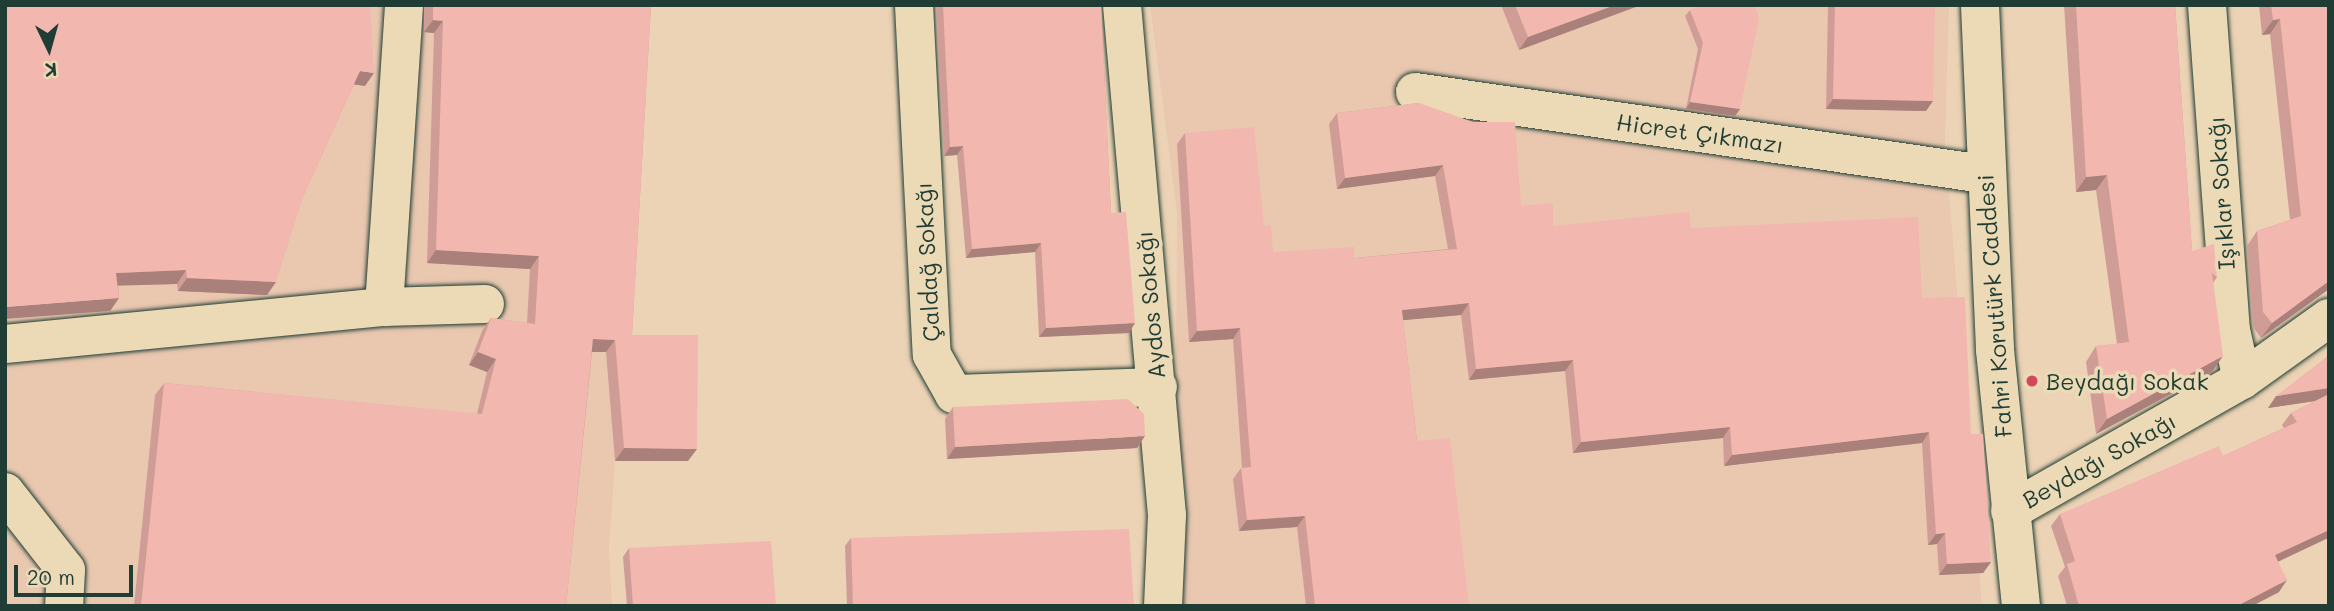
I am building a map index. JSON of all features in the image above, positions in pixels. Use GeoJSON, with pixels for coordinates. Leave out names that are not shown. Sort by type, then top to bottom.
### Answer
{"type":"FeatureCollection","features":[{"type":"Feature","properties":{"kind":"street"},"geometry":{"type":"LineString","coordinates":[[384,307],[404,5]]}},
{"type":"Feature","properties":{"kind":"street","name":"Çaldağ Sokağı"},"geometry":{"type":"LineString","coordinates":[[914,5],[932,355],[954,394],[1158,387]]}},
{"type":"Feature","properties":{"kind":"street","name":"Aydos Sokağı"},"geometry":{"type":"LineString","coordinates":[[1122,5],[1158,387],[1167,515],[1163,606]]}},
{"type":"Feature","properties":{"kind":"street","name":"Fahri Korutürk Caddesi"},"geometry":{"type":"LineString","coordinates":[[1980,5],[1984,174],[2010,511],[2021,606]]}},
{"type":"Feature","properties":{"kind":"street","name":"Işıklar Sokağı"},"geometry":{"type":"LineString","coordinates":[[2207,5],[2231,330],[2242,380]]}},
{"type":"Feature","properties":{"kind":"street","name":"Hicret Çıkmazı"},"geometry":{"type":"LineString","coordinates":[[1415,92],[1984,174]]}},
{"type":"Feature","properties":{"kind":"street"},"geometry":{"type":"LineString","coordinates":[[5,344],[384,307],[485,304]]}},
{"type":"Feature","properties":{"kind":"street","name":"Beydağı Sokağı"},"geometry":{"type":"LineString","coordinates":[[2010,511],[2242,380],[2329,318]]}},
{"type":"Feature","properties":{"kind":"street"},"geometry":{"type":"LineString","coordinates":[[5,492],[65,570],[64,606]]}},
{"type":"Feature","properties":{"kind":"shaded area"},"geometry":{"type":"Polygon","coordinates":[[[5,5],[648,5],[609,548],[612,606],[5,606],[5,5]]]}},
{"type":"Feature","properties":{"kind":"shaded area"},"geometry":{"type":"Polygon","coordinates":[[[1150,5],[1949,5],[1945,141],[1982,606],[1178,606],[1188,517],[1176,387],[1177,213],[1150,5]]]}},
{"type":"Feature","properties":{"kind":"building"},"geometry":{"type":"Polygon","coordinates":[[[5,5],[370,5],[374,73],[360,71],[304,194],[276,282],[187,278],[186,270],[116,273],[119,298],[5,307],[5,5]]]}},
{"type":"Feature","properties":{"kind":"building"},"geometry":{"type":"Polygon","coordinates":[[[433,5],[651,5],[632,335],[698,335],[697,449],[624,448],[615,340],[593,339],[566,606],[141,606],[164,383],[482,414],[496,359],[478,352],[491,318],[535,324],[539,256],[436,250],[443,21],[433,20],[433,5]]]}},
{"type":"Feature","properties":{"kind":"building"},"geometry":{"type":"Polygon","coordinates":[[[943,5],[1101,5],[1111,213],[1126,212],[1135,323],[1046,328],[1041,243],[972,249],[963,146],[950,147],[943,5]]]}},
{"type":"Feature","properties":{"kind":"building"},"geometry":{"type":"Polygon","coordinates":[[[1515,5],[1615,5],[1528,37],[1515,5]]]}},
{"type":"Feature","properties":{"kind":"building"},"geometry":{"type":"Polygon","coordinates":[[[1701,5],[1755,5],[1759,19],[1740,109],[1690,102],[1703,43],[1690,10],[1701,5]]]}},
{"type":"Feature","properties":{"kind":"building"},"geometry":{"type":"Polygon","coordinates":[[[1835,5],[1935,5],[1933,101],[1833,99],[1835,5]]]}},
{"type":"Feature","properties":{"kind":"building"},"geometry":{"type":"Polygon","coordinates":[[[2076,5],[2175,5],[2192,251],[2214,244],[2217,277],[2212,273],[2223,356],[2107,419],[2096,346],[2129,342],[2107,175],[2086,177],[2076,5]]]}},
{"type":"Feature","properties":{"kind":"building"},"geometry":{"type":"Polygon","coordinates":[[[2271,5],[2329,5],[2329,281],[2272,323],[2263,312],[2257,231],[2301,216],[2280,19],[2273,20],[2271,5]]]}},
{"type":"Feature","properties":{"kind":"building"},"geometry":{"type":"Polygon","coordinates":[[[1419,103],[1473,122],[1515,122],[1521,206],[1553,203],[1553,226],[1689,212],[1691,228],[1918,217],[1922,298],[1965,297],[1971,434],[1983,434],[1991,562],[1947,564],[1945,533],[1936,534],[1929,432],[1732,455],[1730,427],[1581,442],[1573,360],[1476,369],[1469,303],[1402,310],[1417,441],[1450,438],[1469,606],[1315,606],[1305,516],[1247,520],[1241,468],[1251,467],[1240,328],[1197,331],[1185,133],[1254,127],[1264,226],[1271,225],[1273,252],[1354,247],[1354,258],[1457,249],[1443,165],[1345,178],[1337,113],[1419,103]]]}},
{"type":"Feature","properties":{"kind":"building"},"geometry":{"type":"Polygon","coordinates":[[[2329,355],[2329,388],[2276,396],[2329,355]]]}},
{"type":"Feature","properties":{"kind":"building"},"geometry":{"type":"Polygon","coordinates":[[[2329,394],[2329,530],[2275,555],[2287,580],[2237,606],[2079,606],[2067,564],[2075,561],[2060,514],[2219,446],[2223,456],[2297,422],[2291,413],[2329,394]]]}},
{"type":"Feature","properties":{"kind":"building"},"geometry":{"type":"Polygon","coordinates":[[[1128,399],[1144,414],[1145,436],[955,447],[953,407],[1128,399]]]}},
{"type":"Feature","properties":{"kind":"building"},"geometry":{"type":"Polygon","coordinates":[[[1129,529],[1134,606],[853,606],[851,538],[1129,529]]]}},
{"type":"Feature","properties":{"kind":"building"},"geometry":{"type":"Polygon","coordinates":[[[771,541],[776,606],[633,606],[629,548],[771,541]]]}},
{"type":"Feature","properties":{"kind":"place","name":"Beydağı Sokak"},"geometry":{"type":"Point","coordinates":[2032,381]}}]}
